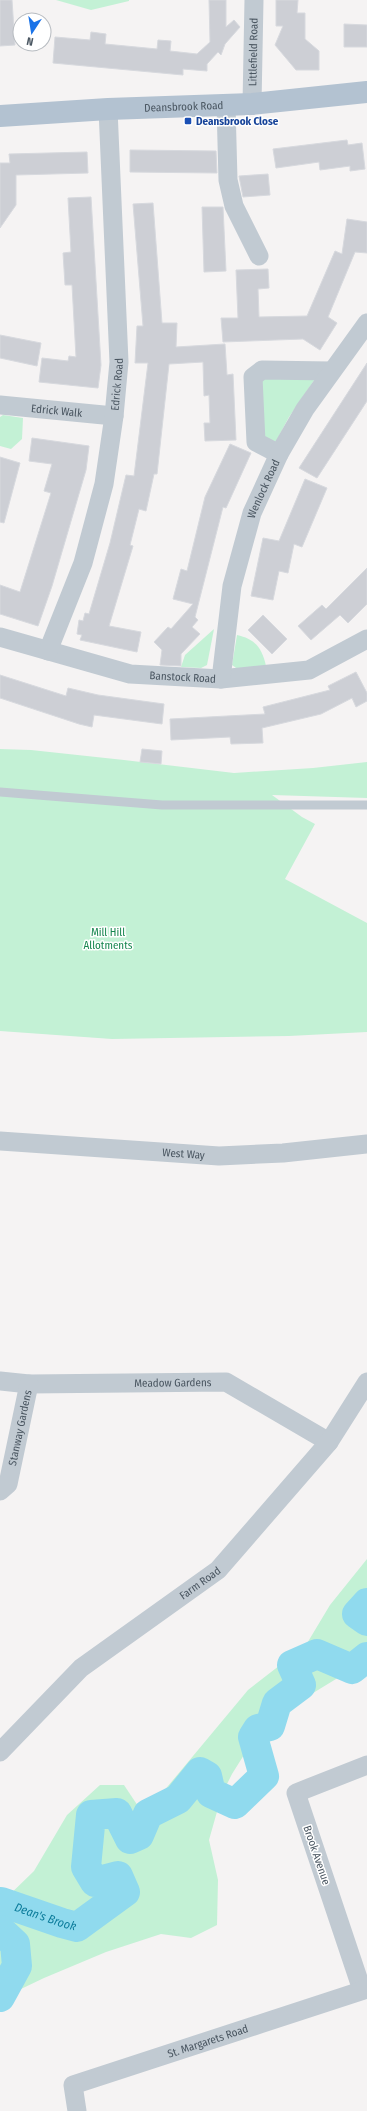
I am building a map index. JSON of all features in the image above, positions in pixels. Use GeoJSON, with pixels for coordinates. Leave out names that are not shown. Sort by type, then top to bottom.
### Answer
{"type":"FeatureCollection","features":[{"type":"Feature","properties":{"kind":"main road","name":"Deansbrook Road"},"geometry":{"type":"LineString","coordinates":[[0,116],[108,109],[252,104],[367,92]]}},
{"type":"Feature","properties":{"kind":"street","name":"Littlefield Road"},"geometry":{"type":"LineString","coordinates":[[252,104],[254,0]]}},
{"type":"Feature","properties":{"kind":"street"},"geometry":{"type":"LineString","coordinates":[[226,105],[228,180],[234,206],[259,256]]}},
{"type":"Feature","properties":{"kind":"street","name":"Edrick Road"},"geometry":{"type":"LineString","coordinates":[[48,651],[83,564],[104,484],[114,416],[119,362],[108,109]]}},
{"type":"Feature","properties":{"kind":"street","name":"Wenlock Road"},"geometry":{"type":"LineString","coordinates":[[220,679],[232,586],[252,513],[279,454],[305,409],[331,370],[367,322]]}},
{"type":"Feature","properties":{"kind":"street"},"geometry":{"type":"LineString","coordinates":[[279,454],[256,442],[253,377],[262,370],[331,370]]}},
{"type":"Feature","properties":{"kind":"street","name":"Edrick Walk"},"geometry":{"type":"LineString","coordinates":[[0,405],[114,416]]}},
{"type":"Feature","properties":{"kind":"street","name":"Banstock Road"},"geometry":{"type":"LineString","coordinates":[[0,636],[130,674],[220,679],[309,670],[366,644]]}},
{"type":"Feature","properties":{"kind":"street","name":"West Way"},"geometry":{"type":"LineString","coordinates":[[0,1140],[219,1156],[283,1153],[367,1144]]}},
{"type":"Feature","properties":{"kind":"street","name":"Meadow Gardens"},"geometry":{"type":"LineString","coordinates":[[0,1381],[29,1384],[226,1382],[330,1442]]}},
{"type":"Feature","properties":{"kind":"street","name":"Farm Road"},"geometry":{"type":"LineString","coordinates":[[0,1752],[81,1668],[218,1570],[330,1442],[367,1382]]}},
{"type":"Feature","properties":{"kind":"street","name":"Stanway Gardens"},"geometry":{"type":"LineString","coordinates":[[0,1491],[8,1484],[29,1384]]}},
{"type":"Feature","properties":{"kind":"street","name":"Brook Avenue"},"geometry":{"type":"LineString","coordinates":[[365,1990],[296,1793],[367,1765]]}},
{"type":"Feature","properties":{"kind":"street","name":"St. Margarets Road"},"geometry":{"type":"LineString","coordinates":[[77,2111],[73,2085],[365,1990]]}},
{"type":"Feature","properties":{"kind":"lane"},"geometry":{"type":"LineString","coordinates":[[0,792],[162,805],[367,805]]}},
{"type":"Feature","properties":{"kind":"green space"},"geometry":{"type":"Polygon","coordinates":[[[56,0],[129,0],[129,1],[91,10],[56,0]]]}},
{"type":"Feature","properties":{"kind":"green space"},"geometry":{"type":"Polygon","coordinates":[[[319,373],[289,417],[274,445],[265,440],[258,383],[264,376],[319,373]]]}},
{"type":"Feature","properties":{"kind":"green space"},"geometry":{"type":"Polygon","coordinates":[[[3,415],[23,418],[22,439],[11,449],[0,446],[0,417],[3,415]]]}},
{"type":"Feature","properties":{"kind":"green space"},"geometry":{"type":"Polygon","coordinates":[[[214,629],[207,665],[201,668],[181,667],[185,655],[214,629]]]}},
{"type":"Feature","properties":{"kind":"green space"},"geometry":{"type":"Polygon","coordinates":[[[237,635],[249,639],[257,645],[266,666],[239,670],[232,665],[237,635]]]}},
{"type":"Feature","properties":{"kind":"green space","name":"Mill Hill Allotments"},"geometry":{"type":"Polygon","coordinates":[[[0,749],[31,750],[234,773],[313,768],[367,762],[367,798],[272,795],[302,817],[315,824],[285,879],[367,923],[367,1032],[289,1036],[112,1039],[0,1031],[0,749]]]}},
{"type":"Feature","properties":{"kind":"green space"},"geometry":{"type":"Polygon","coordinates":[[[367,1559],[367,1649],[354,1668],[264,1723],[232,1774],[222,1794],[209,1840],[218,1880],[217,1925],[191,1938],[161,1934],[106,1952],[44,1978],[0,1999],[0,1904],[34,1871],[67,1815],[100,1785],[124,1785],[138,1806],[163,1792],[248,1690],[306,1645],[330,1605],[367,1559]]]}},
{"type":"Feature","properties":{"kind":"building"},"geometry":{"type":"Polygon","coordinates":[[[0,0],[12,0],[12,45],[0,46],[0,0]]]}},
{"type":"Feature","properties":{"kind":"building"},"geometry":{"type":"Polygon","coordinates":[[[209,0],[226,0],[226,27],[234,20],[240,27],[225,44],[221,55],[218,52],[207,64],[207,71],[183,69],[183,75],[53,63],[55,37],[90,40],[91,32],[106,34],[105,44],[157,49],[158,40],[171,41],[170,51],[197,54],[210,42],[209,0]]]}},
{"type":"Feature","properties":{"kind":"building"},"geometry":{"type":"Polygon","coordinates":[[[276,0],[298,0],[297,13],[305,13],[305,39],[319,51],[319,70],[296,70],[275,45],[283,26],[276,26],[276,0]]]}},
{"type":"Feature","properties":{"kind":"building"},"geometry":{"type":"Polygon","coordinates":[[[344,24],[367,25],[367,47],[344,47],[344,24]]]}},
{"type":"Feature","properties":{"kind":"building"},"geometry":{"type":"Polygon","coordinates":[[[347,140],[348,145],[362,143],[365,169],[350,171],[350,166],[320,170],[319,162],[276,168],[273,149],[347,140]]]}},
{"type":"Feature","properties":{"kind":"building"},"geometry":{"type":"Polygon","coordinates":[[[130,150],[216,151],[217,173],[130,172],[130,150]]]}},
{"type":"Feature","properties":{"kind":"building"},"geometry":{"type":"Polygon","coordinates":[[[87,152],[88,173],[16,175],[16,205],[0,228],[0,163],[10,163],[9,154],[87,152]]]}},
{"type":"Feature","properties":{"kind":"building"},"geometry":{"type":"Polygon","coordinates":[[[268,174],[270,195],[243,197],[239,176],[268,174]]]}},
{"type":"Feature","properties":{"kind":"building"},"geometry":{"type":"Polygon","coordinates":[[[91,197],[101,365],[98,388],[39,382],[42,358],[68,361],[69,356],[76,357],[72,285],[65,285],[63,253],[71,252],[68,198],[91,197]]]}},
{"type":"Feature","properties":{"kind":"building"},"geometry":{"type":"Polygon","coordinates":[[[153,203],[162,323],[177,323],[176,347],[225,344],[227,375],[233,374],[236,440],[205,441],[204,423],[210,423],[209,395],[204,396],[203,362],[169,364],[157,474],[154,474],[146,511],[139,509],[130,545],[133,546],[109,626],[141,632],[137,652],[80,640],[82,635],[77,634],[79,620],[83,621],[85,613],[89,614],[110,543],[126,475],[134,476],[148,363],[135,363],[137,326],[143,326],[133,204],[153,203]]]}},
{"type":"Feature","properties":{"kind":"building"},"geometry":{"type":"Polygon","coordinates":[[[202,207],[223,207],[226,271],[204,272],[202,207]]]}},
{"type":"Feature","properties":{"kind":"building"},"geometry":{"type":"Polygon","coordinates":[[[347,219],[367,222],[367,253],[355,252],[328,317],[337,323],[320,350],[303,339],[223,342],[221,318],[238,318],[236,270],[268,269],[269,288],[258,289],[259,317],[307,316],[335,251],[342,254],[347,219]]]}},
{"type":"Feature","properties":{"kind":"building"},"geometry":{"type":"Polygon","coordinates":[[[0,335],[41,343],[37,366],[0,358],[0,335]]]}},
{"type":"Feature","properties":{"kind":"building"},"geometry":{"type":"Polygon","coordinates":[[[367,363],[367,401],[317,478],[299,468],[367,363]]]}},
{"type":"Feature","properties":{"kind":"building"},"geometry":{"type":"Polygon","coordinates":[[[32,438],[89,446],[86,470],[52,586],[38,626],[0,614],[0,585],[20,592],[51,493],[44,491],[52,464],[29,461],[32,438]]]}},
{"type":"Feature","properties":{"kind":"building"},"geometry":{"type":"Polygon","coordinates":[[[230,444],[251,453],[226,508],[223,507],[195,617],[198,620],[192,627],[200,634],[181,654],[181,666],[160,665],[162,650],[154,642],[168,627],[171,629],[193,604],[173,599],[181,569],[187,571],[205,497],[230,444]]]}},
{"type":"Feature","properties":{"kind":"building"},"geometry":{"type":"Polygon","coordinates":[[[0,457],[20,463],[4,523],[0,522],[0,457]]]}},
{"type":"Feature","properties":{"kind":"building"},"geometry":{"type":"Polygon","coordinates":[[[305,479],[327,488],[302,547],[294,544],[288,573],[279,571],[273,600],[251,596],[263,538],[279,541],[305,479]]]}},
{"type":"Feature","properties":{"kind":"building"},"geometry":{"type":"Polygon","coordinates":[[[367,568],[367,604],[348,623],[340,615],[311,640],[298,626],[322,605],[326,609],[367,568]]]}},
{"type":"Feature","properties":{"kind":"building"},"geometry":{"type":"Polygon","coordinates":[[[263,615],[287,639],[272,654],[248,630],[263,615]]]}},
{"type":"Feature","properties":{"kind":"building"},"geometry":{"type":"Polygon","coordinates":[[[356,672],[367,693],[367,701],[356,707],[352,698],[321,714],[262,728],[263,743],[231,744],[230,737],[171,740],[170,719],[265,714],[263,707],[330,690],[328,686],[356,672]]]}},
{"type":"Feature","properties":{"kind":"building"},"geometry":{"type":"Polygon","coordinates":[[[0,675],[66,696],[68,688],[98,695],[164,704],[162,724],[94,715],[92,727],[79,724],[0,698],[0,675]]]}},
{"type":"Feature","properties":{"kind":"building"},"geometry":{"type":"Polygon","coordinates":[[[142,749],[162,751],[161,764],[140,762],[142,749]]]}},
{"type":"Feature","properties":{"kind":"waterway","name":"Dean's Brook"},"geometry":{"type":"LineString","coordinates":[[367,1603],[357,1614],[367,1621]]}},
{"type":"Feature","properties":{"kind":"waterway","name":"Dean's Brook"},"geometry":{"type":"LineString","coordinates":[[0,1905],[1,1902],[77,1927],[125,1892],[118,1876],[95,1882],[86,1867],[91,1815],[117,1813],[130,1839],[139,1835],[148,1814],[178,1799],[200,1772],[207,1776],[211,1793],[235,1804],[264,1776],[253,1737],[258,1729],[270,1726],[277,1703],[301,1685],[292,1665],[317,1654],[352,1669],[367,1657]]}},
{"type":"Feature","properties":{"kind":"waterway","name":"Dean's Brook"},"geometry":{"type":"LineString","coordinates":[[0,1930],[15,1944],[17,1966],[0,1997]]}},
{"type":"Feature","properties":{"kind":"place","name":"Deansbrook Close"},"geometry":{"type":"Point","coordinates":[188,121]}}]}
